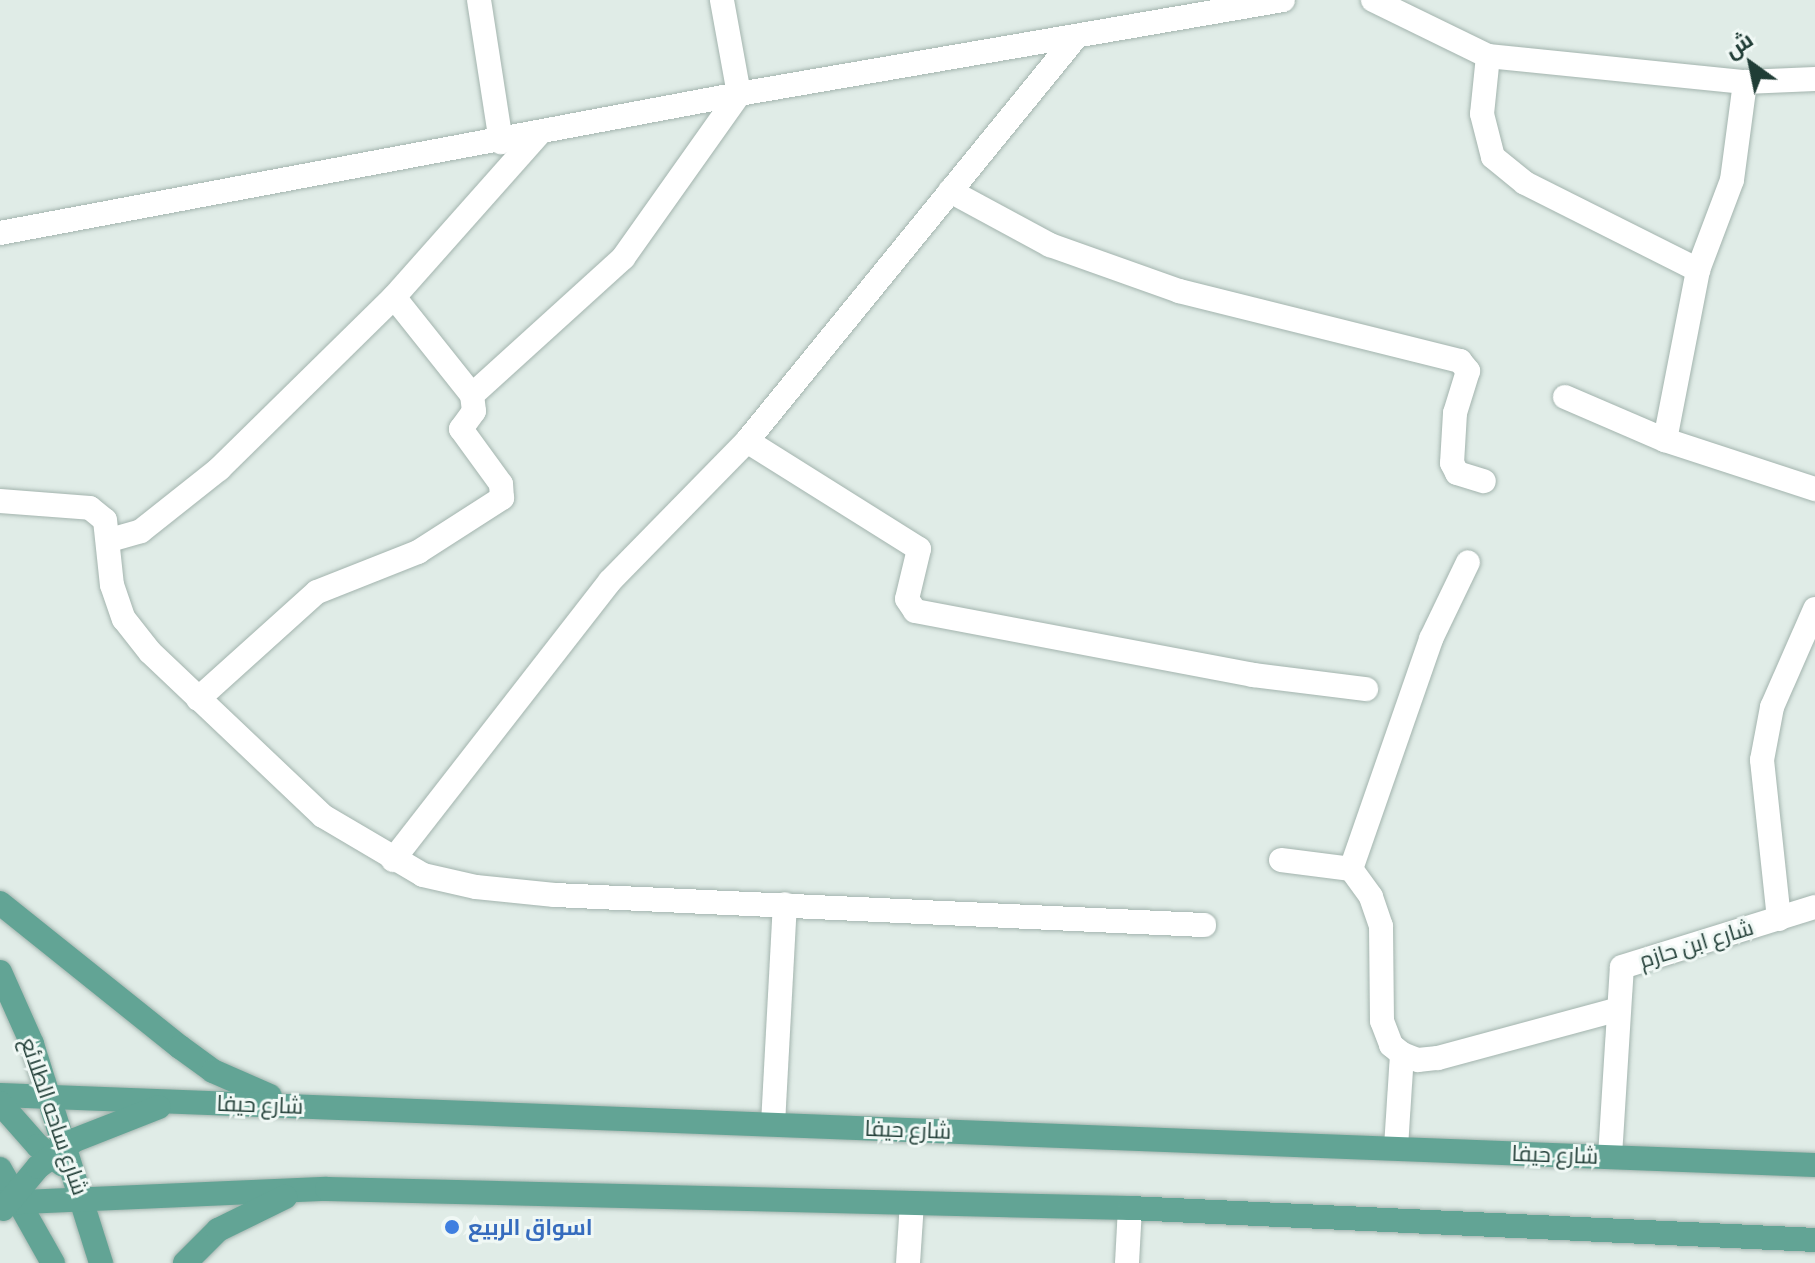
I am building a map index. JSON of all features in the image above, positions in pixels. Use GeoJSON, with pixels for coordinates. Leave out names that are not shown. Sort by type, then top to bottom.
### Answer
{"type":"FeatureCollection","features":[{"type":"Feature","properties":{"kind":"main road"},"geometry":{"type":"LineString","coordinates":[[0,903],[213,1071],[245,1088],[299,1105]]}},
{"type":"Feature","properties":{"kind":"main road","name":"شارع ساحه الطلائع"},"geometry":{"type":"LineString","coordinates":[[0,972],[32,1044],[50,1097],[59,1151]]}},
{"type":"Feature","properties":{"kind":"main road"},"geometry":{"type":"LineString","coordinates":[[32,1044],[24,1076],[2,1100],[59,1151],[75,1174],[142,1197]]}},
{"type":"Feature","properties":{"kind":"main road","name":"شارع حيفا"},"geometry":{"type":"LineString","coordinates":[[2,1100],[50,1097],[299,1105],[1815,1165]]}},
{"type":"Feature","properties":{"kind":"main road"},"geometry":{"type":"LineString","coordinates":[[9,1203],[59,1151],[113,1121],[180,1101]]}},
{"type":"Feature","properties":{"kind":"main road"},"geometry":{"type":"LineString","coordinates":[[0,1169],[9,1203],[53,1263]]}},
{"type":"Feature","properties":{"kind":"main road","name":"شارع ساحه الطلائع"},"geometry":{"type":"LineString","coordinates":[[75,1174],[101,1263]]}},
{"type":"Feature","properties":{"kind":"main road"},"geometry":{"type":"LineString","coordinates":[[9,1203],[307,1190],[1130,1208],[1815,1240]]}},
{"type":"Feature","properties":{"kind":"main road"},"geometry":{"type":"LineString","coordinates":[[185,1263],[218,1230],[267,1203],[307,1190]]}},
{"type":"Feature","properties":{"kind":"street"},"geometry":{"type":"LineString","coordinates":[[479,0],[501,142]]}},
{"type":"Feature","properties":{"kind":"street"},"geometry":{"type":"LineString","coordinates":[[472,395],[623,258],[739,94],[722,0]]}},
{"type":"Feature","properties":{"kind":"street"},"geometry":{"type":"LineString","coordinates":[[0,233],[501,142],[739,94],[1283,0]]}},
{"type":"Feature","properties":{"kind":"street"},"geometry":{"type":"LineString","coordinates":[[1373,0],[1488,56],[1745,82],[1815,79]]}},
{"type":"Feature","properties":{"kind":"street"},"geometry":{"type":"LineString","coordinates":[[393,860],[610,581],[747,441],[1076,37]]}},
{"type":"Feature","properties":{"kind":"street"},"geometry":{"type":"LineString","coordinates":[[1488,56],[1482,114],[1493,157],[1525,183],[1698,270]]}},
{"type":"Feature","properties":{"kind":"street"},"geometry":{"type":"LineString","coordinates":[[1665,440],[1698,270],[1732,180],[1745,82]]}},
{"type":"Feature","properties":{"kind":"street"},"geometry":{"type":"LineString","coordinates":[[110,540],[141,531],[219,469],[394,297],[538,135]]}},
{"type":"Feature","properties":{"kind":"street"},"geometry":{"type":"LineString","coordinates":[[950,191],[1050,245],[1179,291],[1460,361],[1468,371],[1455,413],[1452,463],[1457,473],[1484,481]]}},
{"type":"Feature","properties":{"kind":"street"},"geometry":{"type":"LineString","coordinates":[[198,699],[317,592],[418,552],[495,507],[502,498],[501,484],[461,429],[474,411],[472,395],[394,297]]}},
{"type":"Feature","properties":{"kind":"street"},"geometry":{"type":"LineString","coordinates":[[1565,397],[1665,440],[1815,489]]}},
{"type":"Feature","properties":{"kind":"street"},"geometry":{"type":"LineString","coordinates":[[747,441],[919,549],[907,599],[915,611],[1253,675],[1366,689]]}},
{"type":"Feature","properties":{"kind":"street"},"geometry":{"type":"LineString","coordinates":[[0,501],[90,508],[105,520],[110,540],[112,585],[124,619],[198,699],[323,816],[423,875],[476,887],[1204,925]]}},
{"type":"Feature","properties":{"kind":"street"},"geometry":{"type":"LineString","coordinates":[[1351,869],[1431,639],[1468,562]]}},
{"type":"Feature","properties":{"kind":"street"},"geometry":{"type":"LineString","coordinates":[[1779,919],[1762,760],[1772,707],[1815,609]]}},
{"type":"Feature","properties":{"kind":"street"},"geometry":{"type":"LineString","coordinates":[[1281,860],[1351,869],[1378,911],[1382,1021],[1391,1045],[1402,1054],[1418,1060],[1438,1058],[1616,1010]]}},
{"type":"Feature","properties":{"kind":"street"},"geometry":{"type":"LineString","coordinates":[[773,1124],[785,904]]}},
{"type":"Feature","properties":{"kind":"street","name":"شارع ابن حازم"},"geometry":{"type":"LineString","coordinates":[[1610,1156],[1616,1010],[1622,967],[1815,907]]}},
{"type":"Feature","properties":{"kind":"street"},"geometry":{"type":"LineString","coordinates":[[1396,1147],[1402,1054]]}},
{"type":"Feature","properties":{"kind":"street"},"geometry":{"type":"LineString","coordinates":[[908,1263],[912,1203]]}},
{"type":"Feature","properties":{"kind":"street"},"geometry":{"type":"LineString","coordinates":[[1127,1263],[1130,1208]]}},
{"type":"Feature","properties":{"kind":"place","name":"اسواق الربيع"},"geometry":{"type":"Point","coordinates":[452,1227]}}]}
